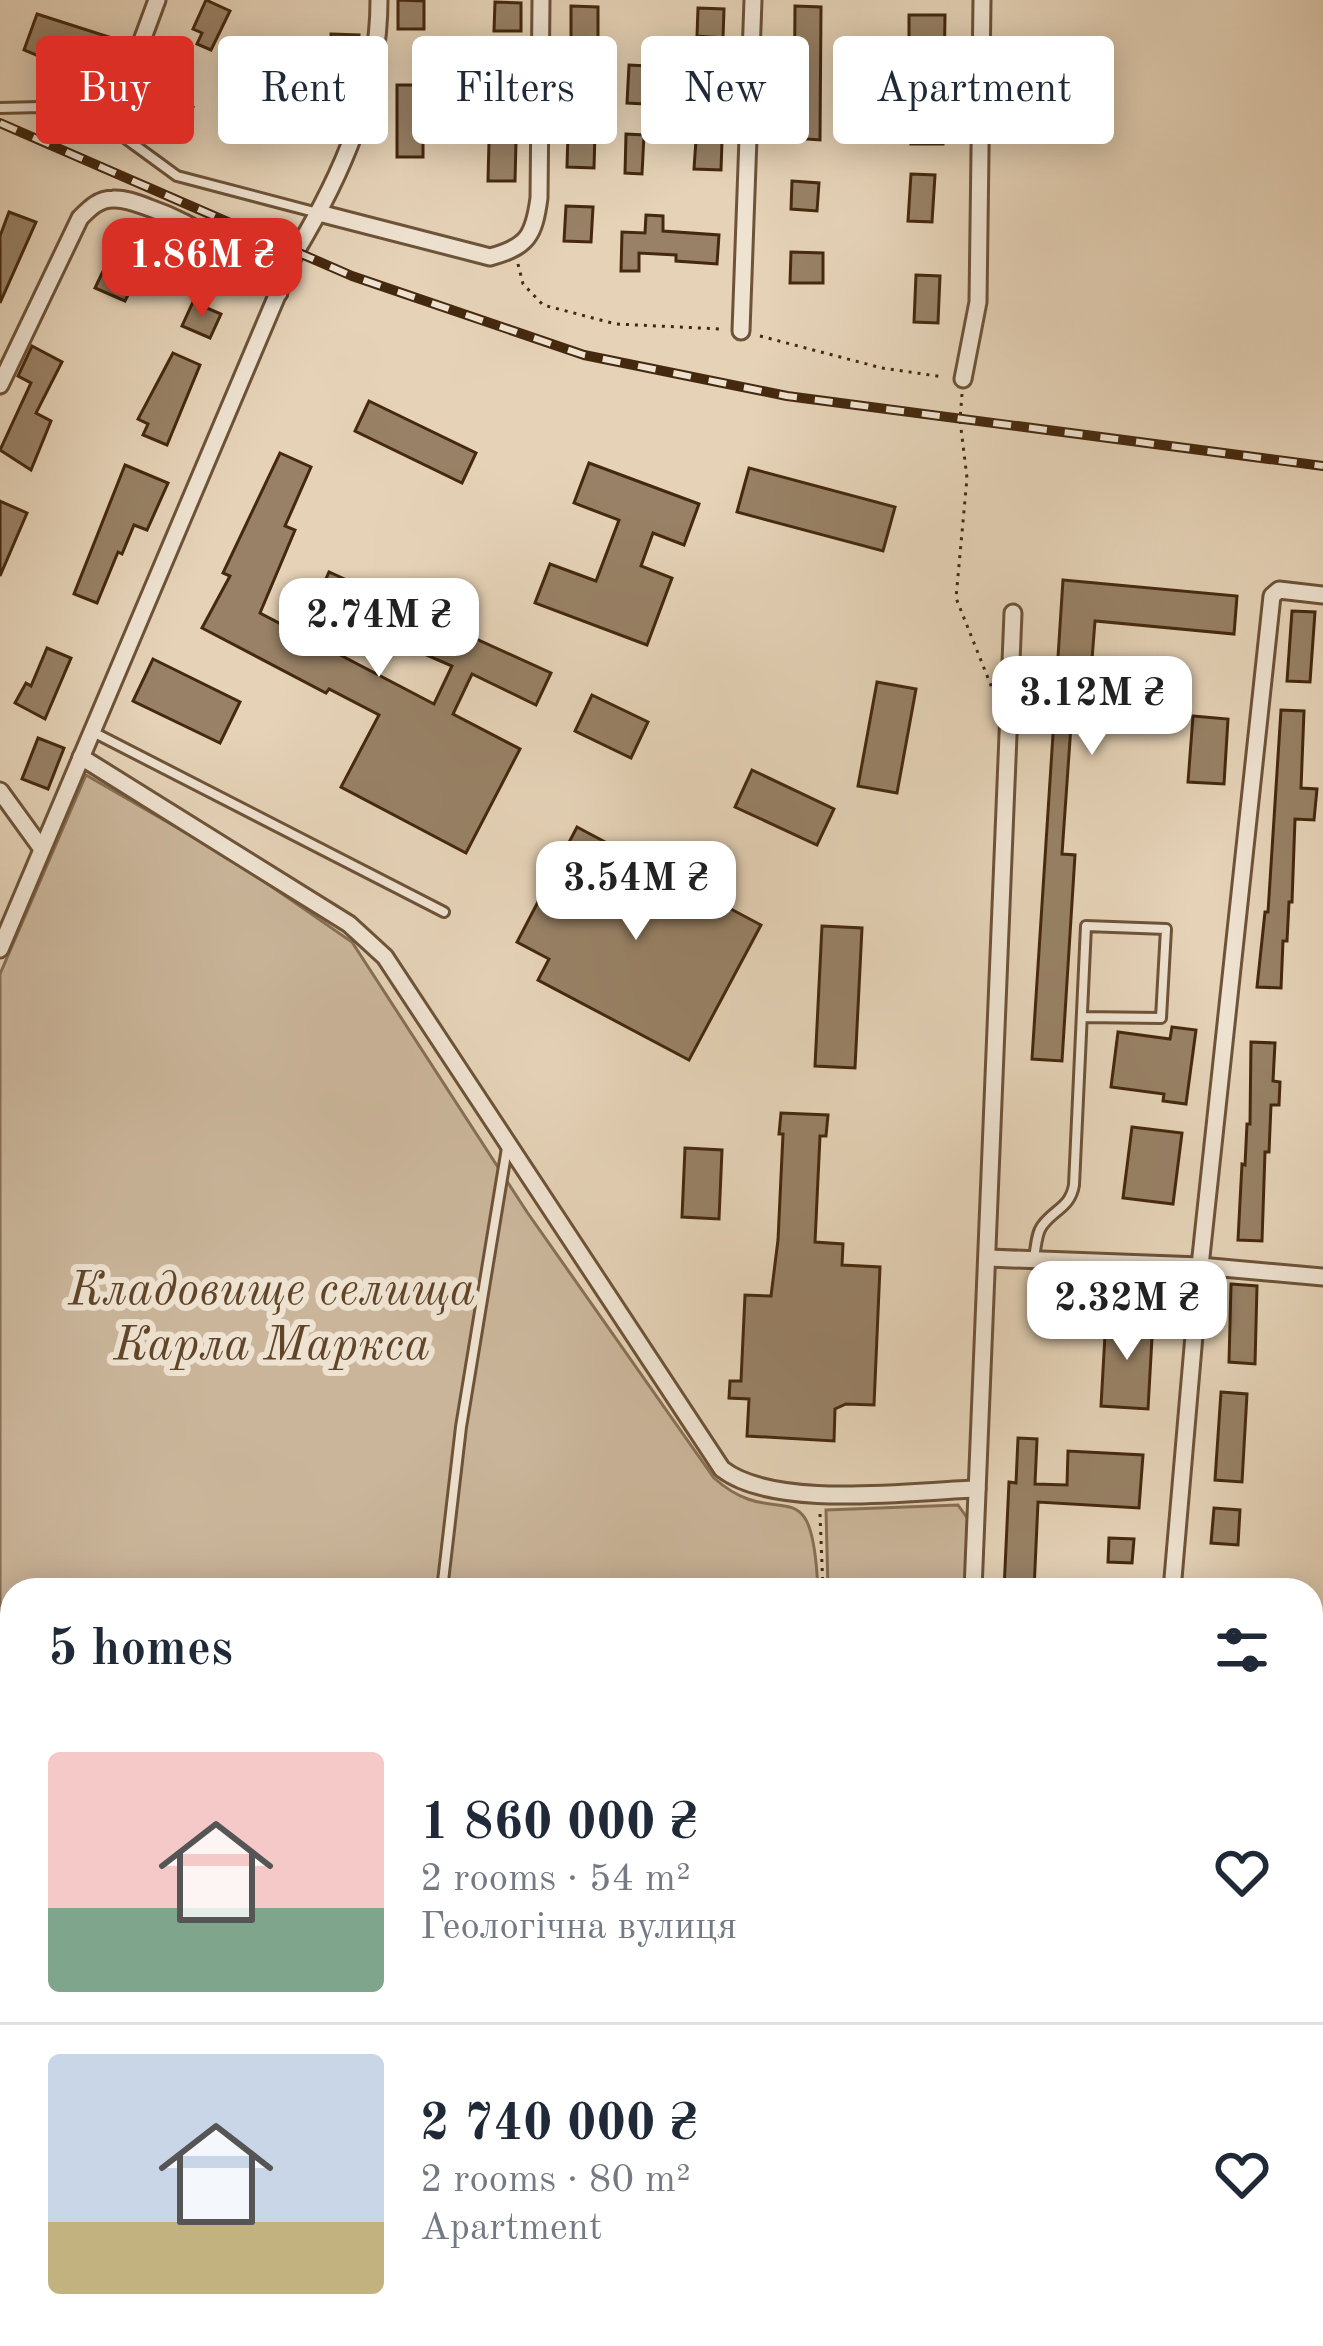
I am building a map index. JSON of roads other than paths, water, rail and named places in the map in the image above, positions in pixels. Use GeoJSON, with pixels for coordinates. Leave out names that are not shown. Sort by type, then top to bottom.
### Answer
{"type":"FeatureCollection","features":[{"type":"Feature","properties":{"kind":"street"},"geometry":{"type":"LineString","coordinates":[[144,36],[157,0]]}},
{"type":"Feature","properties":{"kind":"street"},"geometry":{"type":"LineString","coordinates":[[0,949],[295,253],[356,135],[370,83],[379,0]]}},
{"type":"Feature","properties":{"kind":"street"},"geometry":{"type":"LineString","coordinates":[[319,213],[490,257],[514,251],[535,229],[539,198],[541,0]]}},
{"type":"Feature","properties":{"kind":"street"},"geometry":{"type":"LineString","coordinates":[[741,331],[753,0]]}},
{"type":"Feature","properties":{"kind":"street"},"geometry":{"type":"LineString","coordinates":[[963,380],[979,302],[982,0]]}},
{"type":"Feature","properties":{"kind":"street"},"geometry":{"type":"LineString","coordinates":[[0,385],[80,218],[95,203],[132,202],[184,220],[228,247],[279,293]]}},
{"type":"Feature","properties":{"kind":"street"},"geometry":{"type":"LineString","coordinates":[[1173,1578],[1272,596],[1279,590],[1323,595]]}},
{"type":"Feature","properties":{"kind":"street"},"geometry":{"type":"LineString","coordinates":[[973,1578],[1013,613]]}},
{"type":"Feature","properties":{"kind":"street"},"geometry":{"type":"LineString","coordinates":[[81,757],[350,923],[385,957],[722,1469],[760,1490],[820,1494],[977,1489]]}},
{"type":"Feature","properties":{"kind":"street"},"geometry":{"type":"LineString","coordinates":[[0,791],[42,850]]}},
{"type":"Feature","properties":{"kind":"street"},"geometry":{"type":"LineString","coordinates":[[988,1258],[1201,1266],[1323,1277]]}},
{"type":"Feature","properties":{"kind":"lane"},"geometry":{"type":"LineString","coordinates":[[0,108],[36,107]]}},
{"type":"Feature","properties":{"kind":"lane"},"geometry":{"type":"LineString","coordinates":[[133,144],[177,176],[319,213]]}},
{"type":"Feature","properties":{"kind":"lane"},"geometry":{"type":"LineString","coordinates":[[92,731],[444,913]]}},
{"type":"Feature","properties":{"kind":"lane"},"geometry":{"type":"LineString","coordinates":[[1034,1259],[1043,1224],[1072,1198],[1086,926],[1166,928],[1161,1018],[1082,1017]]}},
{"type":"Feature","properties":{"kind":"lane"},"geometry":{"type":"LineString","coordinates":[[443,1578],[461,1427],[507,1146]]}},
{"type":"Feature","properties":{"kind":"railway"},"geometry":{"type":"LineString","coordinates":[[0,123],[352,276],[584,355],[787,396],[1323,466]]}},
{"type":"Feature","properties":{"kind":"park label","name":"Кладовище селища Карла Маркса"},"geometry":{"type":"Point","coordinates":[272,1318]}}]}
